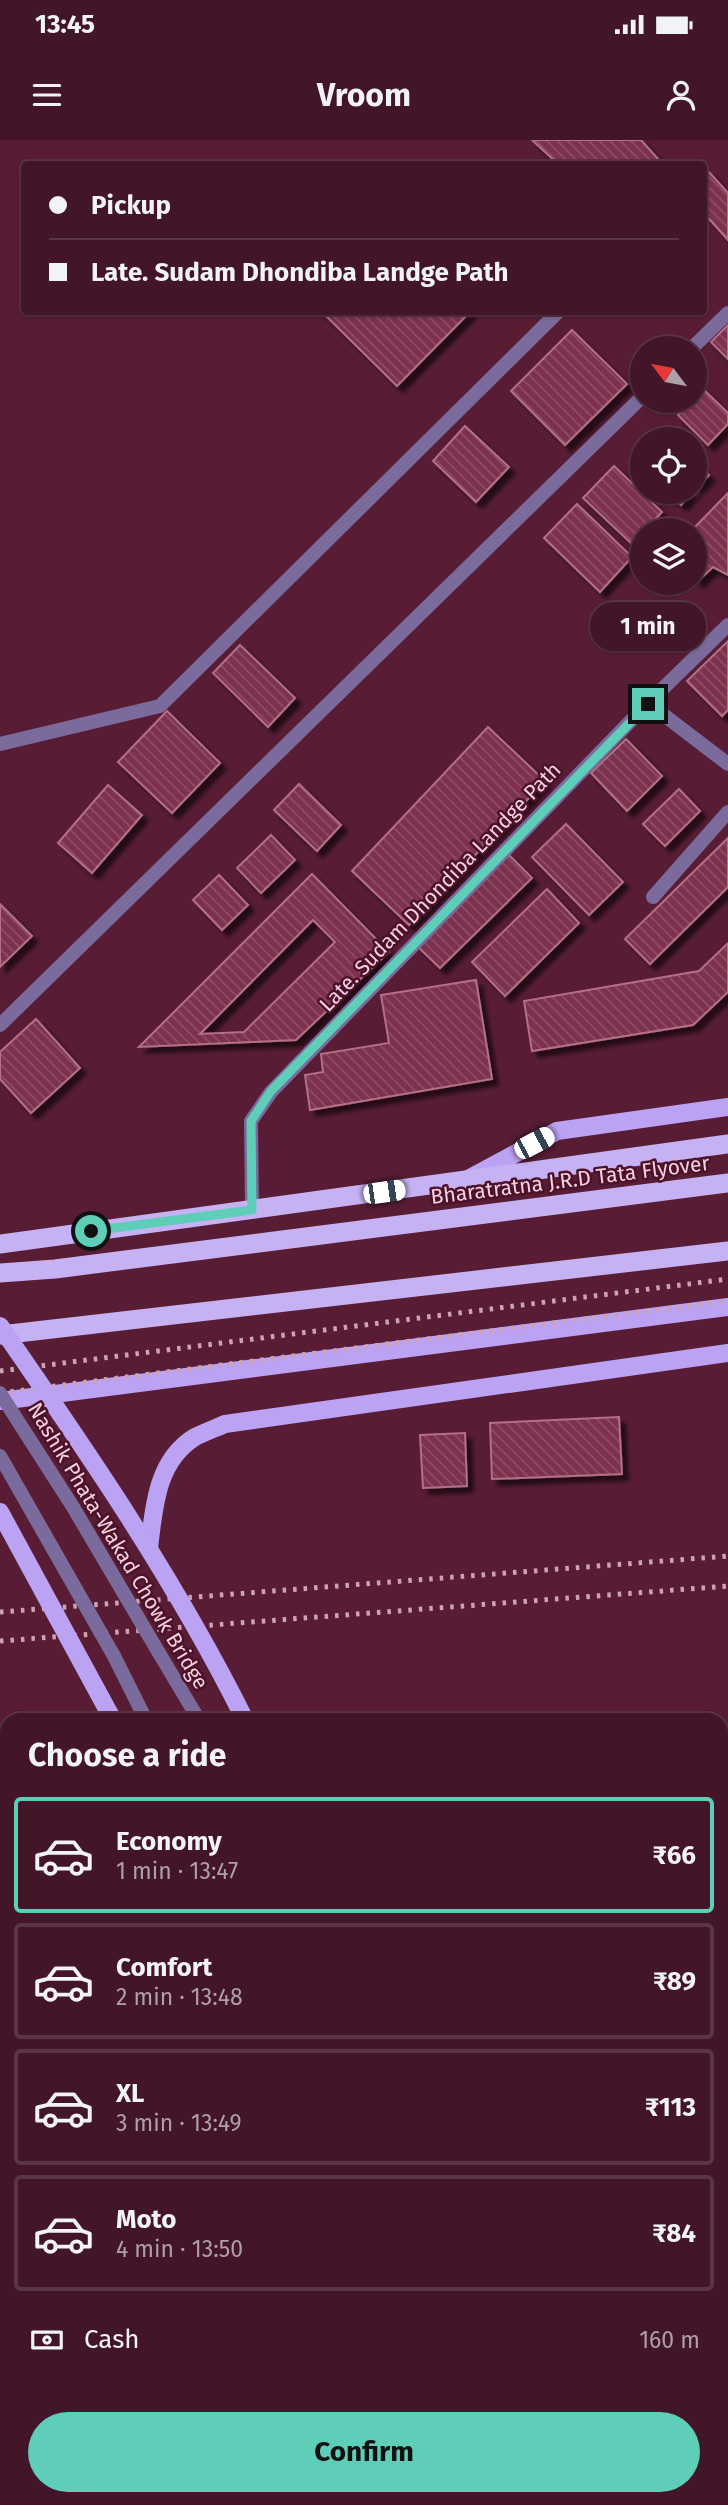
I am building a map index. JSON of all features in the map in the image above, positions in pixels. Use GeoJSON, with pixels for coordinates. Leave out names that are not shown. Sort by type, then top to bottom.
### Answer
{"type":"FeatureCollection","features":[{"type":"Feature","properties":{"kind":"highway"},"geometry":{"type":"LineString","coordinates":[[4,1239],[252,1210],[728,1144]]}},
{"type":"Feature","properties":{"kind":"highway","name":"Bharatratna J.R.D Tata Flyover"},"geometry":{"type":"LineString","coordinates":[[0,1273],[55,1269],[728,1183]]}},
{"type":"Feature","properties":{"kind":"highway"},"geometry":{"type":"LineString","coordinates":[[0,1335],[728,1251]]}},
{"type":"Feature","properties":{"kind":"main road"},"geometry":{"type":"LineString","coordinates":[[463,1181],[557,1131],[728,1107]]}},
{"type":"Feature","properties":{"kind":"main road"},"geometry":{"type":"LineString","coordinates":[[0,1401],[728,1307]]}},
{"type":"Feature","properties":{"kind":"main road"},"geometry":{"type":"LineString","coordinates":[[0,1326],[99,1468],[149,1548],[241,1713]]}},
{"type":"Feature","properties":{"kind":"main road"},"geometry":{"type":"LineString","coordinates":[[149,1548],[155,1497],[163,1474],[178,1451],[195,1437],[225,1424],[728,1353]]}},
{"type":"Feature","properties":{"kind":"main road"},"geometry":{"type":"LineString","coordinates":[[0,1512],[109,1713]]}},
{"type":"Feature","properties":{"kind":"street"},"geometry":{"type":"LineString","coordinates":[[704,336],[728,313]]}},
{"type":"Feature","properties":{"kind":"street"},"geometry":{"type":"LineString","coordinates":[[0,744],[160,706],[555,315]]}},
{"type":"Feature","properties":{"kind":"street"},"geometry":{"type":"LineString","coordinates":[[0,1025],[630,409]]}},
{"type":"Feature","properties":{"kind":"street","name":"Late. Sudam Dhondiba Landge Path"},"geometry":{"type":"LineString","coordinates":[[252,1210],[251,1121],[271,1091],[728,625]]}},
{"type":"Feature","properties":{"kind":"street"},"geometry":{"type":"LineString","coordinates":[[648,704],[728,764]]}},
{"type":"Feature","properties":{"kind":"street"},"geometry":{"type":"LineString","coordinates":[[653,897],[728,812]]}},
{"type":"Feature","properties":{"kind":"street","name":"Nashik Phata-Wakad Chowk Bridge"},"geometry":{"type":"LineString","coordinates":[[0,1393],[73,1507],[195,1713]]}},
{"type":"Feature","properties":{"kind":"street"},"geometry":{"type":"LineString","coordinates":[[0,1457],[114,1656],[142,1713]]}},
{"type":"Feature","properties":{"kind":"building"},"geometry":{"type":"Polygon","coordinates":[[[532,140],[641,140],[659,160],[658,161],[555,161],[532,140]]]}},
{"type":"Feature","properties":{"kind":"building"},"geometry":{"type":"Polygon","coordinates":[[[707,172],[728,193],[728,240],[707,216],[707,172]]]}},
{"type":"Feature","properties":{"kind":"building"},"geometry":{"type":"Polygon","coordinates":[[[325,315],[467,315],[397,386],[325,315]]]}},
{"type":"Feature","properties":{"kind":"building"},"geometry":{"type":"Polygon","coordinates":[[[728,325],[728,359],[711,342],[728,325]]]}},
{"type":"Feature","properties":{"kind":"building"},"geometry":{"type":"Polygon","coordinates":[[[572,330],[627,384],[565,445],[511,391],[572,330]]]}},
{"type":"Feature","properties":{"kind":"building"},"geometry":{"type":"Polygon","coordinates":[[[707,393],[728,413],[728,424],[708,445],[707,427],[690,427],[678,415],[707,413],[707,393]]]}},
{"type":"Feature","properties":{"kind":"building"},"geometry":{"type":"Polygon","coordinates":[[[465,426],[509,467],[476,502],[433,461],[465,426]]]}},
{"type":"Feature","properties":{"kind":"building"},"geometry":{"type":"Polygon","coordinates":[[[614,466],[630,481],[630,504],[654,504],[662,512],[656,518],[630,518],[630,542],[583,498],[614,466]]]}},
{"type":"Feature","properties":{"kind":"building"},"geometry":{"type":"Polygon","coordinates":[[[728,493],[728,575],[713,567],[707,573],[707,518],[704,518],[728,493]]]}},
{"type":"Feature","properties":{"kind":"building"},"geometry":{"type":"Polygon","coordinates":[[[577,504],[630,555],[630,559],[600,592],[544,538],[577,504]]]}},
{"type":"Feature","properties":{"kind":"building"},"geometry":{"type":"Polygon","coordinates":[[[728,641],[728,710],[722,716],[687,681],[728,641]]]}},
{"type":"Feature","properties":{"kind":"building"},"geometry":{"type":"Polygon","coordinates":[[[240,645],[295,698],[268,727],[213,673],[240,645]]]}},
{"type":"Feature","properties":{"kind":"building"},"geometry":{"type":"Polygon","coordinates":[[[167,711],[220,763],[172,813],[118,762],[167,711]]]}},
{"type":"Feature","properties":{"kind":"building"},"geometry":{"type":"Polygon","coordinates":[[[488,727],[545,781],[409,925],[352,871],[488,727]]]}},
{"type":"Feature","properties":{"kind":"building"},"geometry":{"type":"Polygon","coordinates":[[[626,739],[662,776],[627,811],[591,773],[626,739]]]}},
{"type":"Feature","properties":{"kind":"building"},"geometry":{"type":"Polygon","coordinates":[[[299,784],[341,825],[317,851],[274,810],[299,784]]]}},
{"type":"Feature","properties":{"kind":"building"},"geometry":{"type":"Polygon","coordinates":[[[108,785],[142,815],[92,873],[58,843],[108,785]]]}},
{"type":"Feature","properties":{"kind":"building"},"geometry":{"type":"Polygon","coordinates":[[[679,789],[700,811],[665,846],[643,824],[679,789]]]}},
{"type":"Feature","properties":{"kind":"building"},"geometry":{"type":"Polygon","coordinates":[[[566,824],[623,882],[589,915],[532,857],[566,824]]]}},
{"type":"Feature","properties":{"kind":"building"},"geometry":{"type":"Polygon","coordinates":[[[271,835],[295,860],[261,893],[237,868],[271,835]]]}},
{"type":"Feature","properties":{"kind":"building"},"geometry":{"type":"Polygon","coordinates":[[[728,838],[728,887],[650,964],[625,939],[728,838]]]}},
{"type":"Feature","properties":{"kind":"building"},"geometry":{"type":"Polygon","coordinates":[[[509,855],[532,878],[440,968],[417,946],[509,855]]]}},
{"type":"Feature","properties":{"kind":"building"},"geometry":{"type":"Polygon","coordinates":[[[312,874],[389,952],[296,1040],[139,1047],[312,874]],[[313,920],[200,1034],[244,1032],[335,942],[313,920]]]}},
{"type":"Feature","properties":{"kind":"building"},"geometry":{"type":"Polygon","coordinates":[[[219,875],[248,905],[222,930],[193,900],[219,875]]]}},
{"type":"Feature","properties":{"kind":"building"},"geometry":{"type":"Polygon","coordinates":[[[547,889],[579,923],[505,996],[472,962],[547,889]]]}},
{"type":"Feature","properties":{"kind":"building"},"geometry":{"type":"Polygon","coordinates":[[[0,904],[32,936],[0,967],[0,904]]]}},
{"type":"Feature","properties":{"kind":"building"},"geometry":{"type":"Polygon","coordinates":[[[728,943],[728,992],[693,1025],[532,1051],[524,1001],[699,971],[728,943]]]}},
{"type":"Feature","properties":{"kind":"building"},"geometry":{"type":"Polygon","coordinates":[[[476,980],[492,1079],[310,1110],[305,1075],[323,1072],[321,1054],[389,1043],[381,995],[476,980]]]}},
{"type":"Feature","properties":{"kind":"building"},"geometry":{"type":"Polygon","coordinates":[[[36,1019],[80,1068],[31,1113],[0,1079],[0,1052],[36,1019]]]}},
{"type":"Feature","properties":{"kind":"building"},"geometry":{"type":"Polygon","coordinates":[[[619,1417],[622,1474],[492,1479],[490,1423],[619,1417]]]}},
{"type":"Feature","properties":{"kind":"building"},"geometry":{"type":"Polygon","coordinates":[[[465,1433],[467,1486],[423,1488],[420,1435],[465,1433]]]}},
{"type":"Feature","properties":{"kind":"railway"},"geometry":{"type":"LineString","coordinates":[[0,1371],[728,1279]]}},
{"type":"Feature","properties":{"kind":"railway"},"geometry":{"type":"LineString","coordinates":[[0,1393],[728,1301]]}},
{"type":"Feature","properties":{"kind":"railway"},"geometry":{"type":"LineString","coordinates":[[0,1612],[728,1556]]}},
{"type":"Feature","properties":{"kind":"railway"},"geometry":{"type":"LineString","coordinates":[[0,1641],[728,1586]]}},
{"type":"Feature","properties":{"kind":"route"},"geometry":{"type":"LineString","coordinates":[[91,1231],[252,1210],[251,1121],[271,1091],[648,704]]}}]}
